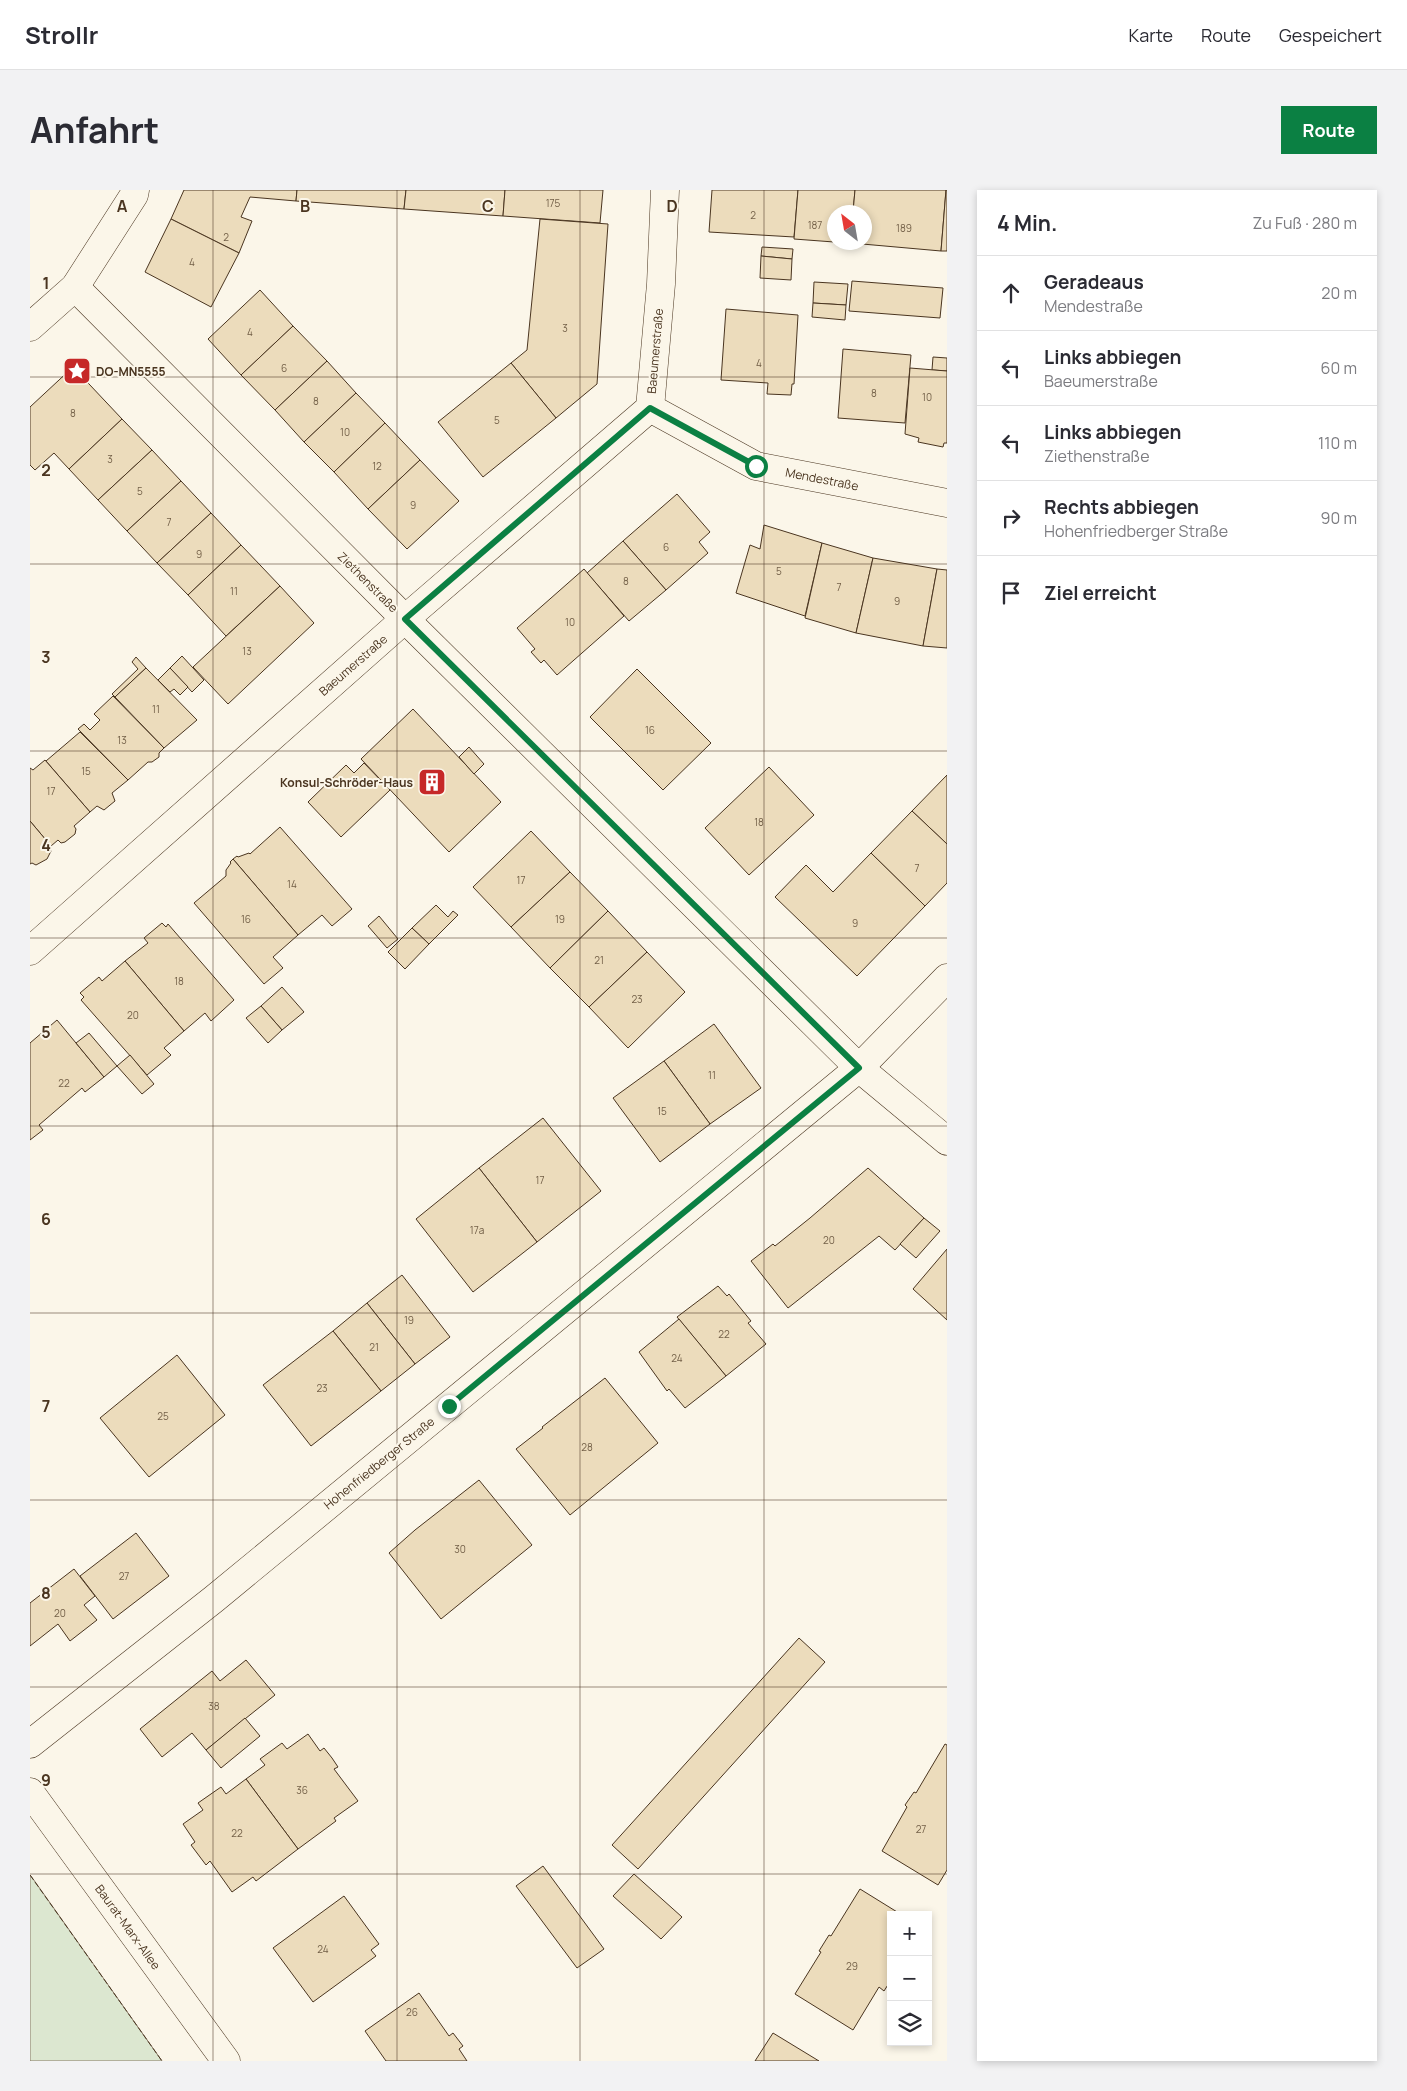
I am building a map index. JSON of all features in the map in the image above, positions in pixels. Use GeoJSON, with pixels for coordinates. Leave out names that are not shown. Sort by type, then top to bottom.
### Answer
{"type":"FeatureCollection","features":[{"type":"Feature","properties":{"kind":"street"},"geometry":{"type":"LineString","coordinates":[[30,327],[75,288],[134,195],[135,190]]}},
{"type":"Feature","properties":{"kind":"street","name":"Baeumerstraße"},"geometry":{"type":"LineString","coordinates":[[30,950],[405,619],[650,408],[661,284],[665,190]]}},
{"type":"Feature","properties":{"kind":"street","name":"Ziethenstraße"},"geometry":{"type":"LineString","coordinates":[[75,288],[405,619],[859,1068],[947,1141]]}},
{"type":"Feature","properties":{"kind":"street","name":"Mendestraße"},"geometry":{"type":"LineString","coordinates":[[650,408],[756,466],[947,503]]}},
{"type":"Feature","properties":{"kind":"street","name":"Hohenfriedberger Straße"},"geometry":{"type":"LineString","coordinates":[[30,1744],[214,1599],[859,1068],[947,978]]}},
{"type":"Feature","properties":{"kind":"street","name":"Baurat-Marx-Allee"},"geometry":{"type":"LineString","coordinates":[[30,1792],[226,2061]]}},
{"type":"Feature","properties":{"kind":"green space"},"geometry":{"type":"Polygon","coordinates":[[[31,1876],[162,2061],[30,2061],[31,1876]]]}},
{"type":"Feature","properties":{"kind":"building"},"geometry":{"type":"Polygon","coordinates":[[[184,190],[297,190],[296,201],[250,197],[241,217],[252,221],[239,253],[171,219],[184,190]]]}},
{"type":"Feature","properties":{"kind":"building"},"geometry":{"type":"Polygon","coordinates":[[[297,190],[406,190],[404,209],[296,201],[297,190]]]}},
{"type":"Feature","properties":{"kind":"building"},"geometry":{"type":"Polygon","coordinates":[[[406,190],[505,190],[503,216],[404,209],[406,190]]]}},
{"type":"Feature","properties":{"kind":"building"},"geometry":{"type":"Polygon","coordinates":[[[505,190],[603,190],[600,223],[503,216],[505,190]]]}},
{"type":"Feature","properties":{"kind":"building"},"geometry":{"type":"Polygon","coordinates":[[[712,190],[798,190],[794,237],[709,232],[712,190]]]}},
{"type":"Feature","properties":{"kind":"building"},"geometry":{"type":"Polygon","coordinates":[[[798,190],[855,190],[854,205],[827,205],[827,241],[794,239],[798,190]]]}},
{"type":"Feature","properties":{"kind":"building"},"geometry":{"type":"Polygon","coordinates":[[[855,190],[946,190],[941,251],[872,245],[872,205],[854,205],[855,190]]]}},
{"type":"Feature","properties":{"kind":"building"},"geometry":{"type":"Polygon","coordinates":[[[946,190],[947,251],[941,251],[946,190]]]}},
{"type":"Feature","properties":{"kind":"building"},"geometry":{"type":"Polygon","coordinates":[[[171,219],[239,253],[211,307],[145,272],[171,219]]]}},
{"type":"Feature","properties":{"kind":"building"},"geometry":{"type":"Polygon","coordinates":[[[540,219],[608,224],[597,384],[556,418],[511,363],[527,350],[540,219]]]}},
{"type":"Feature","properties":{"kind":"building"},"geometry":{"type":"Polygon","coordinates":[[[762,247],[793,249],[792,259],[761,256],[762,247]]]}},
{"type":"Feature","properties":{"kind":"building"},"geometry":{"type":"Polygon","coordinates":[[[761,256],[792,259],[791,280],[760,278],[761,256]]]}},
{"type":"Feature","properties":{"kind":"building"},"geometry":{"type":"Polygon","coordinates":[[[852,281],[943,288],[940,318],[849,311],[852,281]]]}},
{"type":"Feature","properties":{"kind":"building"},"geometry":{"type":"Polygon","coordinates":[[[814,282],[848,284],[846,305],[813,303],[814,282]]]}},
{"type":"Feature","properties":{"kind":"building"},"geometry":{"type":"Polygon","coordinates":[[[260,290],[293,326],[241,375],[208,339],[260,290]]]}},
{"type":"Feature","properties":{"kind":"building"},"geometry":{"type":"Polygon","coordinates":[[[813,303],[846,305],[845,320],[812,317],[813,303]]]}},
{"type":"Feature","properties":{"kind":"building"},"geometry":{"type":"Polygon","coordinates":[[[726,309],[798,315],[794,384],[792,384],[791,395],[767,394],[768,383],[721,380],[726,309]]]}},
{"type":"Feature","properties":{"kind":"building"},"geometry":{"type":"Polygon","coordinates":[[[293,326],[327,361],[275,410],[241,375],[293,326]]]}},
{"type":"Feature","properties":{"kind":"building"},"geometry":{"type":"Polygon","coordinates":[[[843,349],[911,355],[905,423],[838,418],[843,349]]]}},
{"type":"Feature","properties":{"kind":"building"},"geometry":{"type":"Polygon","coordinates":[[[933,357],[947,358],[947,371],[932,370],[933,357]]]}},
{"type":"Feature","properties":{"kind":"building"},"geometry":{"type":"Polygon","coordinates":[[[327,361],[356,393],[304,442],[275,410],[327,361]]]}},
{"type":"Feature","properties":{"kind":"building"},"geometry":{"type":"Polygon","coordinates":[[[511,363],[556,418],[483,477],[438,422],[511,363]]]}},
{"type":"Feature","properties":{"kind":"building"},"geometry":{"type":"Polygon","coordinates":[[[73,367],[122,419],[69,469],[54,453],[35,470],[30,465],[30,407],[73,367]]]}},
{"type":"Feature","properties":{"kind":"building"},"geometry":{"type":"Polygon","coordinates":[[[910,368],[947,371],[947,443],[944,443],[943,447],[918,442],[919,438],[905,434],[910,368]]]}},
{"type":"Feature","properties":{"kind":"building"},"geometry":{"type":"Polygon","coordinates":[[[356,393],[385,423],[334,472],[304,442],[356,393]]]}},
{"type":"Feature","properties":{"kind":"building"},"geometry":{"type":"Polygon","coordinates":[[[122,419],[152,450],[98,500],[69,469],[122,419]]]}},
{"type":"Feature","properties":{"kind":"building"},"geometry":{"type":"Polygon","coordinates":[[[385,423],[420,460],[368,509],[334,472],[385,423]]]}},
{"type":"Feature","properties":{"kind":"building"},"geometry":{"type":"Polygon","coordinates":[[[152,450],[181,481],[127,531],[98,500],[152,450]]]}},
{"type":"Feature","properties":{"kind":"building"},"geometry":{"type":"Polygon","coordinates":[[[420,460],[459,501],[407,549],[368,509],[420,460]]]}},
{"type":"Feature","properties":{"kind":"building"},"geometry":{"type":"Polygon","coordinates":[[[181,481],[211,513],[157,563],[127,531],[181,481]]]}},
{"type":"Feature","properties":{"kind":"building"},"geometry":{"type":"Polygon","coordinates":[[[677,494],[710,532],[699,542],[708,553],[666,590],[623,541],[677,494]]]}},
{"type":"Feature","properties":{"kind":"building"},"geometry":{"type":"Polygon","coordinates":[[[211,513],[241,545],[188,595],[157,563],[211,513]]]}},
{"type":"Feature","properties":{"kind":"building"},"geometry":{"type":"Polygon","coordinates":[[[764,525],[822,543],[805,616],[736,593],[750,545],[760,549],[764,525]]]}},
{"type":"Feature","properties":{"kind":"building"},"geometry":{"type":"Polygon","coordinates":[[[623,541],[666,590],[629,621],[587,573],[623,541]]]}},
{"type":"Feature","properties":{"kind":"building"},"geometry":{"type":"Polygon","coordinates":[[[822,543],[873,558],[856,633],[805,618],[822,543]]]}},
{"type":"Feature","properties":{"kind":"building"},"geometry":{"type":"Polygon","coordinates":[[[241,545],[280,586],[226,636],[188,595],[241,545]]]}},
{"type":"Feature","properties":{"kind":"building"},"geometry":{"type":"Polygon","coordinates":[[[873,558],[937,569],[923,646],[856,633],[873,558]]]}},
{"type":"Feature","properties":{"kind":"building"},"geometry":{"type":"Polygon","coordinates":[[[584,569],[624,616],[557,675],[544,660],[541,663],[531,652],[535,649],[517,628],[584,569]]]}},
{"type":"Feature","properties":{"kind":"building"},"geometry":{"type":"Polygon","coordinates":[[[937,569],[947,570],[947,648],[923,646],[937,569]]]}},
{"type":"Feature","properties":{"kind":"building"},"geometry":{"type":"Polygon","coordinates":[[[280,586],[314,623],[228,704],[193,667],[280,586]]]}},
{"type":"Feature","properties":{"kind":"building"},"geometry":{"type":"Polygon","coordinates":[[[182,656],[204,680],[192,692],[170,668],[182,656]]]}},
{"type":"Feature","properties":{"kind":"building"},"geometry":{"type":"Polygon","coordinates":[[[136,657],[146,668],[115,697],[112,694],[138,669],[132,662],[136,657]]]}},
{"type":"Feature","properties":{"kind":"building"},"geometry":{"type":"Polygon","coordinates":[[[146,668],[197,720],[164,748],[115,697],[146,668]]]}},
{"type":"Feature","properties":{"kind":"building"},"geometry":{"type":"Polygon","coordinates":[[[170,668],[188,687],[180,695],[174,689],[170,692],[158,680],[170,668]]]}},
{"type":"Feature","properties":{"kind":"building"},"geometry":{"type":"Polygon","coordinates":[[[637,669],[711,743],[663,790],[590,717],[637,669]]]}},
{"type":"Feature","properties":{"kind":"building"},"geometry":{"type":"Polygon","coordinates":[[[113,696],[164,748],[159,753],[159,757],[152,762],[148,762],[128,780],[78,729],[84,724],[90,730],[100,720],[94,714],[113,696]]]}},
{"type":"Feature","properties":{"kind":"building","name":"Konsul-Schröder-Haus"},"geometry":{"type":"Polygon","coordinates":[[[413,709],[501,802],[449,852],[361,759],[413,709]]]}},
{"type":"Feature","properties":{"kind":"building"},"geometry":{"type":"Polygon","coordinates":[[[80,732],[128,780],[112,793],[115,801],[104,810],[97,806],[90,812],[46,761],[80,732]]]}},
{"type":"Feature","properties":{"kind":"building"},"geometry":{"type":"Polygon","coordinates":[[[469,747],[484,764],[474,774],[459,757],[469,747]]]}},
{"type":"Feature","properties":{"kind":"building"},"geometry":{"type":"Polygon","coordinates":[[[45,760],[90,812],[74,826],[76,829],[75,834],[65,842],[61,843],[58,840],[51,846],[30,821],[30,768],[33,770],[45,760]]]}},
{"type":"Feature","properties":{"kind":"building"},"geometry":{"type":"Polygon","coordinates":[[[364,763],[390,790],[341,837],[308,802],[346,765],[354,773],[364,763]]]}},
{"type":"Feature","properties":{"kind":"building"},"geometry":{"type":"Polygon","coordinates":[[[769,767],[814,815],[749,875],[705,828],[769,767]]]}},
{"type":"Feature","properties":{"kind":"building"},"geometry":{"type":"Polygon","coordinates":[[[947,775],[947,844],[912,811],[947,775]]]}},
{"type":"Feature","properties":{"kind":"building"},"geometry":{"type":"Polygon","coordinates":[[[912,811],[947,844],[947,883],[925,906],[871,853],[912,811]]]}},
{"type":"Feature","properties":{"kind":"building"},"geometry":{"type":"Polygon","coordinates":[[[30,821],[51,846],[49,847],[51,851],[47,859],[36,865],[30,864],[30,821]]]}},
{"type":"Feature","properties":{"kind":"building"},"geometry":{"type":"Polygon","coordinates":[[[280,827],[352,909],[332,926],[322,915],[298,935],[233,859],[237,856],[250,854],[280,827]]]}},
{"type":"Feature","properties":{"kind":"building"},"geometry":{"type":"Polygon","coordinates":[[[531,831],[570,872],[511,927],[473,887],[531,831]]]}},
{"type":"Feature","properties":{"kind":"building"},"geometry":{"type":"Polygon","coordinates":[[[871,853],[925,906],[857,976],[775,897],[806,865],[833,892],[871,853]]]}},
{"type":"Feature","properties":{"kind":"building"},"geometry":{"type":"Polygon","coordinates":[[[233,859],[298,935],[273,957],[283,968],[264,984],[194,903],[226,876],[226,870],[233,859]]]}},
{"type":"Feature","properties":{"kind":"building"},"geometry":{"type":"Polygon","coordinates":[[[570,872],[608,911],[550,968],[511,927],[570,872]]]}},
{"type":"Feature","properties":{"kind":"building"},"geometry":{"type":"Polygon","coordinates":[[[436,905],[448,917],[453,911],[458,915],[429,944],[412,928],[436,905]]]}},
{"type":"Feature","properties":{"kind":"building"},"geometry":{"type":"Polygon","coordinates":[[[608,911],[647,952],[589,1007],[550,968],[608,911]]]}},
{"type":"Feature","properties":{"kind":"building"},"geometry":{"type":"Polygon","coordinates":[[[379,916],[398,939],[387,948],[368,926],[379,916]]]}},
{"type":"Feature","properties":{"kind":"building"},"geometry":{"type":"Polygon","coordinates":[[[162,923],[166,927],[168,924],[234,1000],[211,1021],[205,1013],[184,1031],[125,961],[148,943],[144,938],[162,923]]]}},
{"type":"Feature","properties":{"kind":"building"},"geometry":{"type":"Polygon","coordinates":[[[412,928],[429,944],[405,969],[388,952],[412,928]]]}},
{"type":"Feature","properties":{"kind":"building"},"geometry":{"type":"Polygon","coordinates":[[[647,952],[685,992],[628,1048],[589,1007],[647,952]]]}},
{"type":"Feature","properties":{"kind":"building"},"geometry":{"type":"Polygon","coordinates":[[[125,961],[184,1031],[164,1048],[171,1055],[147,1075],[81,1000],[84,997],[80,993],[99,977],[102,981],[125,961]]]}},
{"type":"Feature","properties":{"kind":"building"},"geometry":{"type":"Polygon","coordinates":[[[282,987],[304,1012],[282,1030],[261,1006],[282,987]]]}},
{"type":"Feature","properties":{"kind":"building"},"geometry":{"type":"Polygon","coordinates":[[[261,1006],[282,1030],[268,1043],[246,1018],[261,1006]]]}},
{"type":"Feature","properties":{"kind":"building"},"geometry":{"type":"Polygon","coordinates":[[[57,1020],[104,1077],[85,1092],[82,1088],[39,1125],[43,1130],[30,1140],[30,1043],[57,1020]]]}},
{"type":"Feature","properties":{"kind":"building"},"geometry":{"type":"Polygon","coordinates":[[[714,1024],[761,1088],[710,1124],[664,1061],[714,1024]]]}},
{"type":"Feature","properties":{"kind":"building"},"geometry":{"type":"Polygon","coordinates":[[[89,1033],[117,1066],[104,1077],[76,1043],[89,1033]]]}},
{"type":"Feature","properties":{"kind":"building"},"geometry":{"type":"Polygon","coordinates":[[[130,1055],[154,1084],[142,1094],[117,1066],[130,1055]]]}},
{"type":"Feature","properties":{"kind":"building"},"geometry":{"type":"Polygon","coordinates":[[[664,1061],[710,1124],[660,1162],[613,1098],[664,1061]]]}},
{"type":"Feature","properties":{"kind":"building"},"geometry":{"type":"Polygon","coordinates":[[[543,1118],[601,1191],[537,1242],[479,1168],[543,1118]]]}},
{"type":"Feature","properties":{"kind":"building"},"geometry":{"type":"Polygon","coordinates":[[[479,1168],[537,1242],[473,1292],[416,1219],[479,1168]]]}},
{"type":"Feature","properties":{"kind":"building"},"geometry":{"type":"Polygon","coordinates":[[[868,1168],[924,1218],[895,1250],[879,1236],[788,1308],[751,1261],[773,1244],[775,1246],[868,1168]]]}},
{"type":"Feature","properties":{"kind":"building"},"geometry":{"type":"Polygon","coordinates":[[[924,1218],[940,1231],[916,1258],[900,1244],[924,1218]]]}},
{"type":"Feature","properties":{"kind":"building"},"geometry":{"type":"Polygon","coordinates":[[[947,1249],[947,1320],[913,1289],[947,1249]]]}},
{"type":"Feature","properties":{"kind":"building"},"geometry":{"type":"Polygon","coordinates":[[[402,1275],[450,1337],[415,1364],[367,1303],[402,1275]]]}},
{"type":"Feature","properties":{"kind":"building"},"geometry":{"type":"Polygon","coordinates":[[[718,1286],[727,1296],[729,1294],[751,1321],[748,1323],[766,1344],[726,1376],[677,1317],[718,1286]]]}},
{"type":"Feature","properties":{"kind":"building"},"geometry":{"type":"Polygon","coordinates":[[[367,1303],[415,1364],[381,1391],[333,1331],[367,1303]]]}},
{"type":"Feature","properties":{"kind":"building"},"geometry":{"type":"Polygon","coordinates":[[[679,1319],[726,1376],[685,1408],[669,1389],[667,1391],[639,1352],[679,1319]]]}},
{"type":"Feature","properties":{"kind":"building"},"geometry":{"type":"Polygon","coordinates":[[[333,1331],[381,1391],[311,1446],[263,1385],[333,1331]]]}},
{"type":"Feature","properties":{"kind":"building"},"geometry":{"type":"Polygon","coordinates":[[[177,1355],[225,1415],[149,1477],[100,1418],[177,1355]]]}},
{"type":"Feature","properties":{"kind":"building"},"geometry":{"type":"Polygon","coordinates":[[[605,1378],[658,1443],[570,1515],[516,1449],[605,1378]]]}},
{"type":"Feature","properties":{"kind":"building"},"geometry":{"type":"Polygon","coordinates":[[[479,1480],[532,1545],[441,1619],[389,1553],[479,1480]]]}},
{"type":"Feature","properties":{"kind":"building"},"geometry":{"type":"Polygon","coordinates":[[[136,1533],[169,1576],[113,1619],[80,1576],[136,1533]]]}},
{"type":"Feature","properties":{"kind":"building"},"geometry":{"type":"Polygon","coordinates":[[[74,1569],[95,1596],[84,1605],[97,1620],[70,1641],[58,1624],[30,1646],[30,1603],[74,1569]]]}},
{"type":"Feature","properties":{"kind":"building"},"geometry":{"type":"Polygon","coordinates":[[[799,1638],[825,1662],[638,1869],[612,1845],[799,1638]]]}},
{"type":"Feature","properties":{"kind":"building"},"geometry":{"type":"Polygon","coordinates":[[[246,1660],[275,1695],[206,1750],[192,1733],[162,1757],[140,1729],[212,1671],[220,1681],[246,1660]]]}},
{"type":"Feature","properties":{"kind":"building"},"geometry":{"type":"Polygon","coordinates":[[[245,1718],[260,1736],[221,1768],[206,1750],[245,1718]]]}},
{"type":"Feature","properties":{"kind":"building"},"geometry":{"type":"Polygon","coordinates":[[[308,1734],[320,1751],[324,1748],[332,1758],[338,1767],[334,1769],[358,1801],[334,1818],[336,1821],[298,1849],[246,1779],[265,1765],[260,1759],[282,1743],[287,1749],[308,1734]]]}},
{"type":"Feature","properties":{"kind":"building"},"geometry":{"type":"Polygon","coordinates":[[[945,1744],[947,1745],[947,1870],[938,1885],[882,1851],[907,1807],[905,1805],[914,1792],[916,1793],[945,1744]]]}},
{"type":"Feature","properties":{"kind":"building"},"geometry":{"type":"Polygon","coordinates":[[[246,1779],[298,1849],[256,1881],[253,1877],[232,1892],[210,1861],[206,1865],[191,1845],[195,1842],[183,1824],[203,1810],[198,1803],[221,1787],[226,1794],[246,1779]]]}},
{"type":"Feature","properties":{"kind":"building"},"geometry":{"type":"Polygon","coordinates":[[[543,1866],[604,1949],[577,1968],[516,1886],[543,1866]]]}},
{"type":"Feature","properties":{"kind":"building"},"geometry":{"type":"Polygon","coordinates":[[[634,1874],[682,1917],[661,1939],[613,1896],[634,1874]]]}},
{"type":"Feature","properties":{"kind":"building"},"geometry":{"type":"Polygon","coordinates":[[[860,1889],[896,1911],[887,1911],[887,1986],[884,1991],[879,1987],[853,2030],[795,1994],[821,1952],[819,1951],[829,1935],[831,1936],[860,1889]]]}},
{"type":"Feature","properties":{"kind":"building"},"geometry":{"type":"Polygon","coordinates":[[[344,1896],[379,1944],[371,1950],[376,1956],[313,2002],[273,1948],[344,1896]]]}},
{"type":"Feature","properties":{"kind":"building"},"geometry":{"type":"Polygon","coordinates":[[[419,1993],[449,2036],[453,2033],[463,2046],[459,2049],[467,2061],[386,2061],[365,2031],[419,1993]]]}},
{"type":"Feature","properties":{"kind":"building"},"geometry":{"type":"Polygon","coordinates":[[[773,2033],[819,2061],[755,2061],[773,2033]]]}},
{"type":"Feature","properties":{"kind":"fence"},"geometry":{"type":"LineString","coordinates":[[30,1875],[162,2061]]}},
{"type":"Feature","properties":{"kind":"place","name":"DO-MN5555"},"geometry":{"type":"Point","coordinates":[77,371]}},
{"type":"Feature","properties":{"kind":"place","name":"Konsul-Schröder-Haus"},"geometry":{"type":"Point","coordinates":[432,782]}},
{"type":"Feature","properties":{"kind":"route"},"geometry":{"type":"LineString","coordinates":[[449,1406],[859,1068],[405,619],[650,408],[756,466]]}}]}
